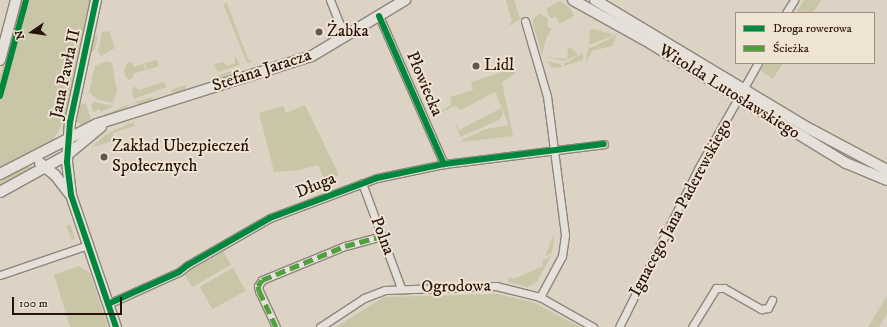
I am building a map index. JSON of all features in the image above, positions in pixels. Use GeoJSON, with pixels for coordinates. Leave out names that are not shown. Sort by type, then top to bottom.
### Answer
{"type":"FeatureCollection","features":[{"type":"Feature","properties":{"kind":"main road"},"geometry":{"type":"LineString","coordinates":[[1,53],[16,0]]}},
{"type":"Feature","properties":{"kind":"main road","name":"Jana Pawła II"},"geometry":{"type":"LineString","coordinates":[[71,195],[66,155],[70,122],[96,0]]}},
{"type":"Feature","properties":{"kind":"main road","name":"Stefana Jaracza"},"geometry":{"type":"LineString","coordinates":[[0,174],[48,150],[68,138],[110,120],[312,56],[405,0]]}},
{"type":"Feature","properties":{"kind":"main road","name":"Witolda Lutosławskiego"},"geometry":{"type":"LineString","coordinates":[[573,0],[645,40],[738,99],[852,166],[887,180]]}},
{"type":"Feature","properties":{"kind":"main road","name":"Witolda Lutosławskiego"},"geometry":{"type":"LineString","coordinates":[[595,0],[743,89],[887,170]]}},
{"type":"Feature","properties":{"kind":"main road","name":"Stefana Jaracza"},"geometry":{"type":"LineString","coordinates":[[0,192],[66,155],[110,120]]}},
{"type":"Feature","properties":{"kind":"main road"},"geometry":{"type":"LineString","coordinates":[[70,122],[84,131]]}},
{"type":"Feature","properties":{"kind":"main road"},"geometry":{"type":"LineString","coordinates":[[46,167],[48,150]]}},
{"type":"Feature","properties":{"kind":"main road"},"geometry":{"type":"LineString","coordinates":[[21,164],[35,162],[46,167],[71,195],[116,327]]}},
{"type":"Feature","properties":{"kind":"street"},"geometry":{"type":"LineString","coordinates":[[330,0],[345,37]]}},
{"type":"Feature","properties":{"kind":"street"},"geometry":{"type":"LineString","coordinates":[[787,12],[794,0]]}},
{"type":"Feature","properties":{"kind":"street","name":"Płowiecka"},"geometry":{"type":"LineString","coordinates":[[379,16],[444,164]]}},
{"type":"Feature","properties":{"kind":"street"},"geometry":{"type":"LineString","coordinates":[[525,21],[547,92],[565,247],[540,297]]}},
{"type":"Feature","properties":{"kind":"street","name":"Ignacego Jana Paderewskiego"},"geometry":{"type":"LineString","coordinates":[[618,327],[698,169],[757,64]]}},
{"type":"Feature","properties":{"kind":"street","name":"Długa"},"geometry":{"type":"LineString","coordinates":[[108,304],[180,272],[188,265],[270,218],[362,183],[384,176],[444,164],[604,144]]}},
{"type":"Feature","properties":{"kind":"street","name":"Polna"},"geometry":{"type":"LineString","coordinates":[[362,183],[401,288]]}},
{"type":"Feature","properties":{"kind":"street"},"geometry":{"type":"LineString","coordinates":[[276,327],[259,292],[260,282],[345,246],[382,236]]}},
{"type":"Feature","properties":{"kind":"street"},"geometry":{"type":"LineString","coordinates":[[0,275],[88,245]]}},
{"type":"Feature","properties":{"kind":"street","name":"Ogrodowa"},"geometry":{"type":"LineString","coordinates":[[320,327],[372,295],[401,288],[496,286],[540,297],[593,327]]}},
{"type":"Feature","properties":{"kind":"street"},"geometry":{"type":"LineString","coordinates":[[692,327],[716,288],[724,288],[761,309],[768,308],[772,300]]}},
{"type":"Feature","properties":{"kind":"shaded area"},"geometry":{"type":"Polygon","coordinates":[[[20,0],[92,0],[70,101],[60,128],[52,142],[0,170],[0,75],[20,0]]]}},
{"type":"Feature","properties":{"kind":"shaded area"},"geometry":{"type":"Polygon","coordinates":[[[506,0],[514,0],[520,18],[525,16],[511,25],[508,24],[512,22],[506,0]]]}},
{"type":"Feature","properties":{"kind":"shaded area"},"geometry":{"type":"Polygon","coordinates":[[[804,0],[821,0],[814,12],[797,12],[804,0]]]}},
{"type":"Feature","properties":{"kind":"shaded area"},"geometry":{"type":"Polygon","coordinates":[[[560,1],[570,8],[574,16],[559,24],[556,17],[550,18],[546,9],[560,1]]]}},
{"type":"Feature","properties":{"kind":"shaded area"},"geometry":{"type":"Polygon","coordinates":[[[227,3],[248,59],[253,61],[247,63],[223,4],[227,3]]]}},
{"type":"Feature","properties":{"kind":"shaded area"},"geometry":{"type":"Polygon","coordinates":[[[540,13],[548,19],[547,26],[552,29],[546,38],[542,56],[533,24],[533,19],[540,13]]]}},
{"type":"Feature","properties":{"kind":"shaded area"},"geometry":{"type":"Polygon","coordinates":[[[594,29],[615,35],[589,45],[590,30],[594,29]]]}},
{"type":"Feature","properties":{"kind":"shaded area"},"geometry":{"type":"Polygon","coordinates":[[[109,31],[115,48],[101,56],[98,52],[102,32],[109,31]]]}},
{"type":"Feature","properties":{"kind":"shaded area"},"geometry":{"type":"Polygon","coordinates":[[[98,35],[95,50],[88,54],[91,39],[98,35]]]}},
{"type":"Feature","properties":{"kind":"shaded area"},"geometry":{"type":"Polygon","coordinates":[[[617,35],[612,46],[592,51],[585,64],[588,49],[617,35]]]}},
{"type":"Feature","properties":{"kind":"shaded area"},"geometry":{"type":"Polygon","coordinates":[[[568,48],[573,49],[578,55],[564,61],[545,57],[567,59],[568,48]]]}},
{"type":"Feature","properties":{"kind":"shaded area"},"geometry":{"type":"Polygon","coordinates":[[[583,53],[583,60],[565,66],[563,64],[583,53]]]}},
{"type":"Feature","properties":{"kind":"shaded area"},"geometry":{"type":"Polygon","coordinates":[[[235,56],[240,65],[218,72],[214,64],[224,62],[226,66],[235,63],[235,56]]]}},
{"type":"Feature","properties":{"kind":"shaded area"},"geometry":{"type":"Polygon","coordinates":[[[157,60],[159,66],[147,70],[145,63],[157,60]]]}},
{"type":"Feature","properties":{"kind":"shaded area"},"geometry":{"type":"Polygon","coordinates":[[[107,61],[112,63],[117,91],[113,103],[98,100],[89,92],[95,66],[107,61]]]}},
{"type":"Feature","properties":{"kind":"shaded area"},"geometry":{"type":"Polygon","coordinates":[[[547,61],[560,64],[563,67],[552,68],[547,61]]]}},
{"type":"Feature","properties":{"kind":"shaded area"},"geometry":{"type":"Polygon","coordinates":[[[132,62],[134,67],[144,64],[146,70],[133,74],[134,77],[129,80],[125,76],[124,69],[127,63],[132,62]]]}},
{"type":"Feature","properties":{"kind":"shaded area"},"geometry":{"type":"Polygon","coordinates":[[[764,64],[782,64],[773,79],[761,71],[764,64]]]}},
{"type":"Feature","properties":{"kind":"shaded area"},"geometry":{"type":"Polygon","coordinates":[[[514,68],[515,74],[502,82],[513,136],[463,142],[462,140],[486,129],[509,125],[495,92],[461,110],[454,106],[431,117],[451,105],[450,97],[473,90],[471,82],[514,68]]]}},
{"type":"Feature","properties":{"kind":"shaded area"},"geometry":{"type":"Polygon","coordinates":[[[231,71],[233,77],[212,83],[211,78],[231,71]]]}},
{"type":"Feature","properties":{"kind":"shaded area"},"geometry":{"type":"Polygon","coordinates":[[[164,82],[167,87],[134,99],[132,90],[135,86],[138,90],[164,82]]]}},
{"type":"Feature","properties":{"kind":"shaded area"},"geometry":{"type":"Polygon","coordinates":[[[185,85],[187,91],[174,94],[170,90],[185,85]]]}},
{"type":"Feature","properties":{"kind":"shaded area"},"geometry":{"type":"Polygon","coordinates":[[[151,97],[155,100],[140,105],[135,102],[151,97]]]}},
{"type":"Feature","properties":{"kind":"shaded area"},"geometry":{"type":"Polygon","coordinates":[[[94,102],[114,106],[101,112],[99,109],[93,112],[91,104],[94,102]]]}},
{"type":"Feature","properties":{"kind":"shaded area"},"geometry":{"type":"Polygon","coordinates":[[[78,103],[86,104],[92,123],[84,126],[77,122],[75,115],[78,103]]]}},
{"type":"Feature","properties":{"kind":"shaded area"},"geometry":{"type":"Polygon","coordinates":[[[129,104],[127,109],[96,120],[97,118],[129,104]]]}},
{"type":"Feature","properties":{"kind":"shaded area"},"geometry":{"type":"Polygon","coordinates":[[[305,105],[339,175],[325,181],[318,165],[300,170],[274,172],[259,113],[283,106],[286,113],[305,105]]]}},
{"type":"Feature","properties":{"kind":"shaded area"},"geometry":{"type":"Polygon","coordinates":[[[501,108],[503,114],[499,120],[460,137],[454,121],[459,130],[501,108]]]}},
{"type":"Feature","properties":{"kind":"shaded area"},"geometry":{"type":"Polygon","coordinates":[[[133,122],[134,126],[113,133],[113,141],[93,147],[92,155],[92,147],[106,134],[133,122]]]}},
{"type":"Feature","properties":{"kind":"shaded area"},"geometry":{"type":"Polygon","coordinates":[[[724,136],[725,138],[707,170],[705,168],[724,136]]]}},
{"type":"Feature","properties":{"kind":"shaded area"},"geometry":{"type":"Polygon","coordinates":[[[32,166],[32,169],[0,187],[0,178],[24,167],[32,166]]]}},
{"type":"Feature","properties":{"kind":"shaded area"},"geometry":{"type":"Polygon","coordinates":[[[70,224],[75,239],[72,240],[66,226],[70,224]]]}},
{"type":"Feature","properties":{"kind":"shaded area"},"geometry":{"type":"Polygon","coordinates":[[[554,236],[552,253],[545,256],[553,237],[554,236]]]}},
{"type":"Feature","properties":{"kind":"shaded area"},"geometry":{"type":"Polygon","coordinates":[[[223,251],[231,265],[192,287],[184,274],[223,251]]]}},
{"type":"Feature","properties":{"kind":"shaded area"},"geometry":{"type":"Polygon","coordinates":[[[551,256],[537,282],[527,287],[508,282],[509,277],[513,279],[543,266],[542,261],[551,256]]]}},
{"type":"Feature","properties":{"kind":"shaded area"},"geometry":{"type":"Polygon","coordinates":[[[78,266],[90,273],[108,327],[70,327],[54,275],[78,266]]]}},
{"type":"Feature","properties":{"kind":"shaded area"},"geometry":{"type":"Polygon","coordinates":[[[233,268],[246,291],[212,309],[200,286],[233,268]]]}},
{"type":"Feature","properties":{"kind":"shaded area"},"geometry":{"type":"Polygon","coordinates":[[[497,294],[533,302],[580,327],[336,327],[384,297],[497,294]]]}},
{"type":"Feature","properties":{"kind":"shaded area"},"geometry":{"type":"Polygon","coordinates":[[[887,296],[887,314],[879,327],[868,327],[887,296]]]}},
{"type":"Feature","properties":{"kind":"marked path"},"geometry":{"type":"LineString","coordinates":[[276,327],[259,291],[258,286],[262,280],[345,246],[382,236]]}},
{"type":"Feature","properties":{"kind":"cycle path"},"geometry":{"type":"LineString","coordinates":[[0,96],[26,0]]}},
{"type":"Feature","properties":{"kind":"cycle path"},"geometry":{"type":"LineString","coordinates":[[96,0],[70,122],[67,162],[71,195],[116,327]]}},
{"type":"Feature","properties":{"kind":"cycle path"},"geometry":{"type":"LineString","coordinates":[[379,16],[444,164]]}},
{"type":"Feature","properties":{"kind":"cycle path"},"geometry":{"type":"LineString","coordinates":[[108,304],[179,272],[188,265],[270,218],[377,178],[444,164],[604,144]]}},
{"type":"Feature","properties":{"kind":"place","name":"Żabka"},"geometry":{"type":"Point","coordinates":[319,32]}},
{"type":"Feature","properties":{"kind":"place","name":"Lidl"},"geometry":{"type":"Point","coordinates":[476,66]}},
{"type":"Feature","properties":{"kind":"place","name":"Zakład Ubezpieczeń Społecznych"},"geometry":{"type":"Point","coordinates":[104,157]}}]}
